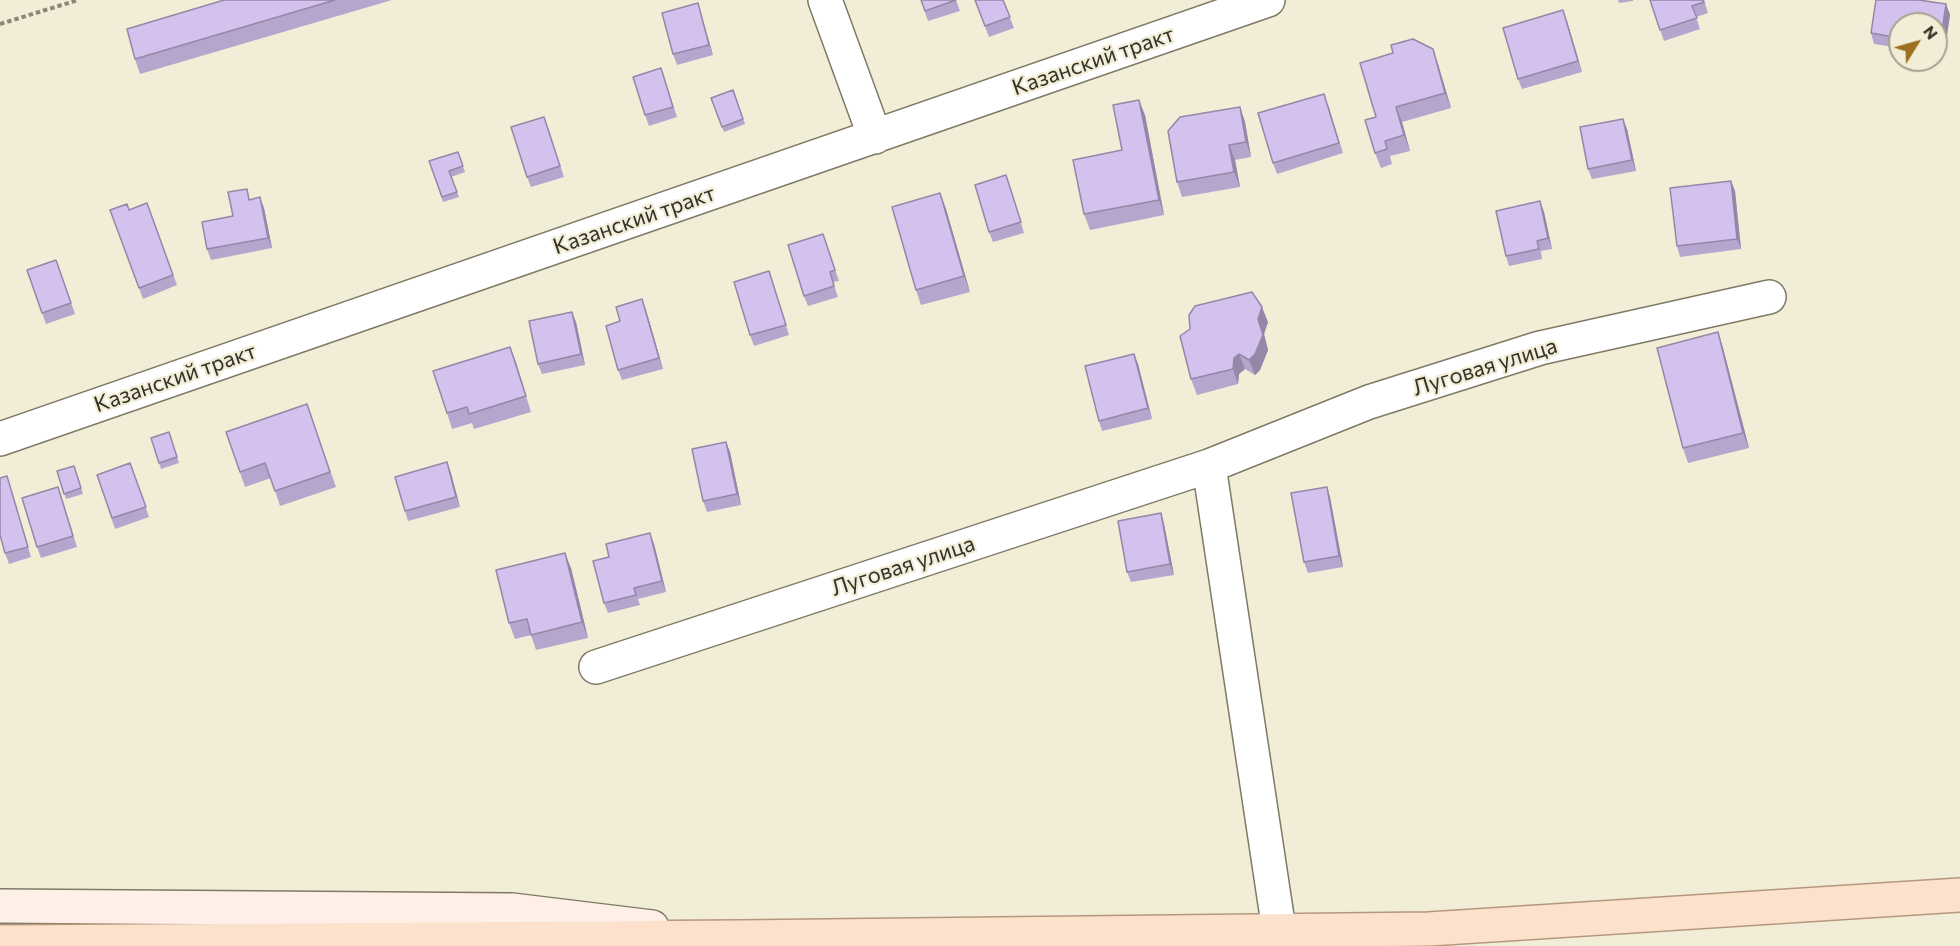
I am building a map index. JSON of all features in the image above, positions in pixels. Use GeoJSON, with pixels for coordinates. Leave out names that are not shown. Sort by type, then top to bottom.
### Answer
{"type":"FeatureCollection","features":[{"type":"Feature","properties":{"kind":"main road"},"geometry":{"type":"LineString","coordinates":[[0,942],[1429,929],[1960,895]]}},
{"type":"Feature","properties":{"kind":"street"},"geometry":{"type":"LineString","coordinates":[[825,0],[875,137]]}},
{"type":"Feature","properties":{"kind":"street","name":"Казанский тракт"},"geometry":{"type":"LineString","coordinates":[[0,439],[1268,0]]}},
{"type":"Feature","properties":{"kind":"street","name":"Луговая улица"},"geometry":{"type":"LineString","coordinates":[[596,667],[1209,466],[1369,402],[1540,348],[1769,297]]}},
{"type":"Feature","properties":{"kind":"street"},"geometry":{"type":"LineString","coordinates":[[1209,466],[1279,930]]}},
{"type":"Feature","properties":{"kind":"street"},"geometry":{"type":"LineString","coordinates":[[0,906],[512,910],[740,937]]}},
{"type":"Feature","properties":{"kind":"path"},"geometry":{"type":"LineString","coordinates":[[0,24],[78,0]]}},
{"type":"Feature","properties":{"kind":"building"},"geometry":{"type":"Polygon","coordinates":[[[224,0],[335,0],[135,59],[127,29],[224,0]]]}},
{"type":"Feature","properties":{"kind":"building"},"geometry":{"type":"Polygon","coordinates":[[[921,0],[956,0],[925,11],[921,0]]]}},
{"type":"Feature","properties":{"kind":"building"},"geometry":{"type":"Polygon","coordinates":[[[975,0],[1003,0],[1010,17],[985,26],[975,0]]]}},
{"type":"Feature","properties":{"kind":"building"},"geometry":{"type":"Polygon","coordinates":[[[1650,0],[1703,0],[1704,2],[1692,6],[1697,18],[1660,30],[1650,0]]]}},
{"type":"Feature","properties":{"kind":"building"},"geometry":{"type":"Polygon","coordinates":[[[1876,0],[1919,0],[1946,4],[1945,12],[1888,12],[1888,36],[1871,33],[1876,0]]]}},
{"type":"Feature","properties":{"kind":"building"},"geometry":{"type":"Polygon","coordinates":[[[698,3],[709,45],[673,54],[662,13],[698,3]]]}},
{"type":"Feature","properties":{"kind":"building"},"geometry":{"type":"Polygon","coordinates":[[[1563,10],[1578,61],[1518,79],[1503,28],[1563,10]]]}},
{"type":"Feature","properties":{"kind":"building"},"geometry":{"type":"Polygon","coordinates":[[[1413,39],[1433,49],[1445,93],[1396,107],[1404,135],[1385,141],[1387,149],[1375,153],[1365,120],[1376,117],[1360,63],[1393,53],[1391,45],[1413,39]]]}},
{"type":"Feature","properties":{"kind":"building"},"geometry":{"type":"Polygon","coordinates":[[[661,68],[673,107],[645,115],[633,77],[661,68]]]}},
{"type":"Feature","properties":{"kind":"building"},"geometry":{"type":"Polygon","coordinates":[[[733,90],[743,119],[722,127],[711,98],[733,90]]]}},
{"type":"Feature","properties":{"kind":"building"},"geometry":{"type":"Polygon","coordinates":[[[1324,94],[1339,143],[1273,163],[1258,113],[1324,94]]]}},
{"type":"Feature","properties":{"kind":"building"},"geometry":{"type":"Polygon","coordinates":[[[1139,100],[1159,200],[1084,214],[1073,160],[1122,150],[1113,105],[1139,100]]]}},
{"type":"Feature","properties":{"kind":"building"},"geometry":{"type":"Polygon","coordinates":[[[1240,107],[1246,142],[1229,145],[1234,172],[1177,182],[1168,131],[1180,117],[1240,107]]]}},
{"type":"Feature","properties":{"kind":"building"},"geometry":{"type":"Polygon","coordinates":[[[544,117],[560,166],[527,177],[511,127],[544,117]]]}},
{"type":"Feature","properties":{"kind":"building"},"geometry":{"type":"Polygon","coordinates":[[[1623,119],[1632,160],[1588,169],[1580,127],[1623,119]]]}},
{"type":"Feature","properties":{"kind":"building"},"geometry":{"type":"Polygon","coordinates":[[[458,152],[463,166],[449,171],[457,192],[442,197],[429,161],[458,152]]]}},
{"type":"Feature","properties":{"kind":"building"},"geometry":{"type":"Polygon","coordinates":[[[1006,175],[1021,222],[989,232],[975,185],[1006,175]]]}},
{"type":"Feature","properties":{"kind":"building"},"geometry":{"type":"Polygon","coordinates":[[[1731,181],[1737,239],[1677,246],[1670,188],[1731,181]]]}},
{"type":"Feature","properties":{"kind":"building"},"geometry":{"type":"Polygon","coordinates":[[[247,189],[249,200],[260,197],[268,238],[207,249],[202,222],[233,216],[228,192],[247,189]]]}},
{"type":"Feature","properties":{"kind":"building"},"geometry":{"type":"Polygon","coordinates":[[[940,193],[964,276],[916,290],[892,207],[940,193]]]}},
{"type":"Feature","properties":{"kind":"building"},"geometry":{"type":"Polygon","coordinates":[[[1540,201],[1548,238],[1537,241],[1539,249],[1506,256],[1496,211],[1540,201]]]}},
{"type":"Feature","properties":{"kind":"building"},"geometry":{"type":"Polygon","coordinates":[[[147,203],[173,275],[139,288],[110,210],[127,204],[129,210],[147,203]]]}},
{"type":"Feature","properties":{"kind":"building"},"geometry":{"type":"Polygon","coordinates":[[[823,234],[835,270],[830,272],[834,286],[804,296],[788,245],[823,234]]]}},
{"type":"Feature","properties":{"kind":"building"},"geometry":{"type":"Polygon","coordinates":[[[56,260],[71,303],[42,313],[27,270],[56,260]]]}},
{"type":"Feature","properties":{"kind":"building"},"geometry":{"type":"Polygon","coordinates":[[[769,271],[786,325],[750,335],[734,282],[769,271]]]}},
{"type":"Feature","properties":{"kind":"building"},"geometry":{"type":"Polygon","coordinates":[[[1252,292],[1262,307],[1258,319],[1263,335],[1255,354],[1249,360],[1239,354],[1234,358],[1233,369],[1191,379],[1180,336],[1190,329],[1189,315],[1195,306],[1252,292]]]}},
{"type":"Feature","properties":{"kind":"building"},"geometry":{"type":"Polygon","coordinates":[[[642,299],[659,358],[618,370],[606,326],[620,321],[616,307],[642,299]]]}},
{"type":"Feature","properties":{"kind":"building"},"geometry":{"type":"Polygon","coordinates":[[[572,312],[581,354],[538,364],[529,321],[572,312]]]}},
{"type":"Feature","properties":{"kind":"building"},"geometry":{"type":"Polygon","coordinates":[[[1718,332],[1743,433],[1683,448],[1657,348],[1718,332]]]}},
{"type":"Feature","properties":{"kind":"building"},"geometry":{"type":"Polygon","coordinates":[[[510,347],[526,396],[469,414],[467,407],[447,413],[433,371],[510,347]]]}},
{"type":"Feature","properties":{"kind":"building"},"geometry":{"type":"Polygon","coordinates":[[[1134,354],[1148,408],[1099,421],[1085,366],[1134,354]]]}},
{"type":"Feature","properties":{"kind":"building"},"geometry":{"type":"Polygon","coordinates":[[[307,404],[330,472],[275,491],[265,463],[240,472],[226,432],[307,404]]]}},
{"type":"Feature","properties":{"kind":"building"},"geometry":{"type":"Polygon","coordinates":[[[169,432],[177,457],[159,463],[151,438],[169,432]]]}},
{"type":"Feature","properties":{"kind":"building"},"geometry":{"type":"Polygon","coordinates":[[[726,442],[737,494],[703,501],[692,449],[726,442]]]}},
{"type":"Feature","properties":{"kind":"building"},"geometry":{"type":"Polygon","coordinates":[[[447,462],[456,497],[405,511],[395,477],[447,462]]]}},
{"type":"Feature","properties":{"kind":"building"},"geometry":{"type":"Polygon","coordinates":[[[130,463],[146,507],[112,518],[97,475],[130,463]]]}},
{"type":"Feature","properties":{"kind":"building"},"geometry":{"type":"Polygon","coordinates":[[[74,466],[81,488],[64,494],[57,471],[74,466]]]}},
{"type":"Feature","properties":{"kind":"building"},"geometry":{"type":"Polygon","coordinates":[[[7,476],[28,547],[5,553],[0,535],[0,478],[7,476]]]}},
{"type":"Feature","properties":{"kind":"building"},"geometry":{"type":"Polygon","coordinates":[[[58,487],[73,536],[37,547],[22,498],[58,487]]]}},
{"type":"Feature","properties":{"kind":"building"},"geometry":{"type":"Polygon","coordinates":[[[1327,487],[1339,556],[1304,562],[1291,493],[1327,487]]]}},
{"type":"Feature","properties":{"kind":"building"},"geometry":{"type":"Polygon","coordinates":[[[1161,513],[1170,564],[1127,572],[1118,521],[1161,513]]]}},
{"type":"Feature","properties":{"kind":"building"},"geometry":{"type":"Polygon","coordinates":[[[650,533],[662,581],[634,588],[636,595],[604,603],[593,561],[609,557],[606,544],[650,533]]]}},
{"type":"Feature","properties":{"kind":"building"},"geometry":{"type":"Polygon","coordinates":[[[565,553],[582,622],[531,635],[527,619],[509,623],[496,570],[565,553]]]}}]}
